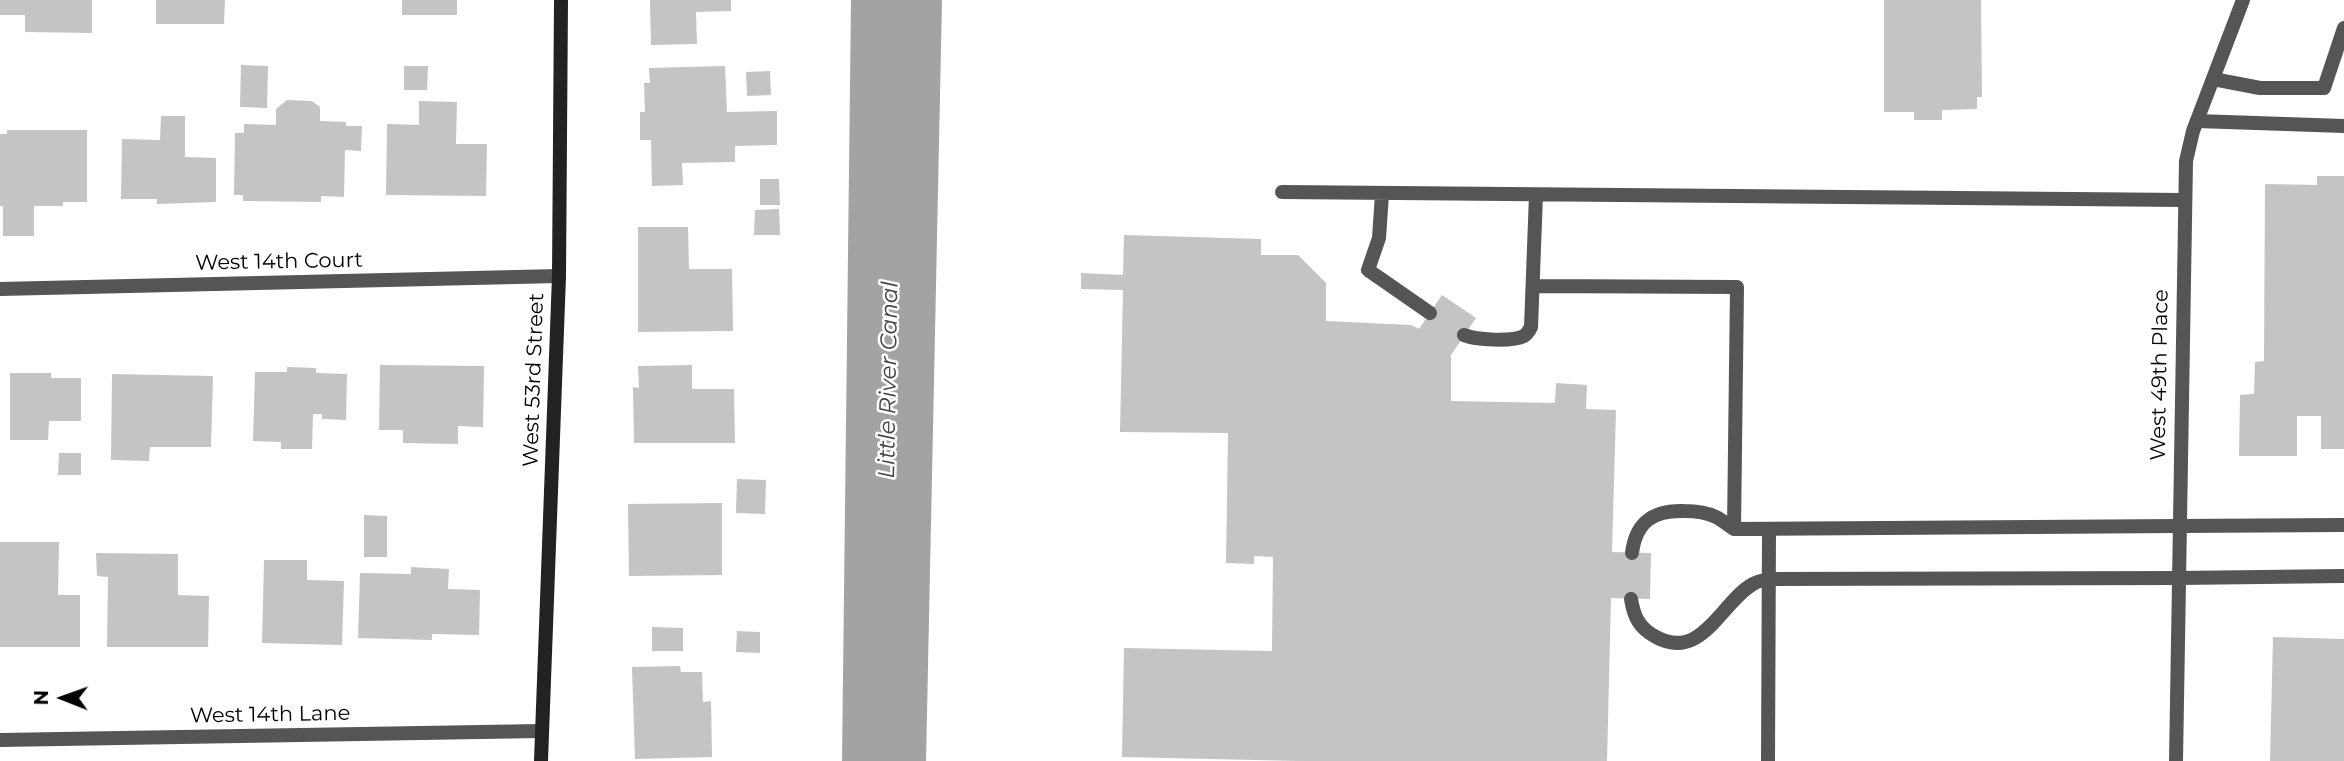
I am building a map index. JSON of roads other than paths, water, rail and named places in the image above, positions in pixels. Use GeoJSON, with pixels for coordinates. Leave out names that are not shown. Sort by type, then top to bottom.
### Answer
{"type":"FeatureCollection","features":[{"type":"Feature","properties":{"kind":"street","name":"West 53rd Street"},"geometry":{"type":"LineString","coordinates":[[541,761],[559,276],[561,0]]}},
{"type":"Feature","properties":{"kind":"street","name":"West 49th Place"},"geometry":{"type":"LineString","coordinates":[[2176,761],[2186,161],[2197,121],[2243,0]]}},
{"type":"Feature","properties":{"kind":"street"},"geometry":{"type":"LineString","coordinates":[[2213,79],[2260,88],[2324,88],[2344,27]]}},
{"type":"Feature","properties":{"kind":"street"},"geometry":{"type":"LineString","coordinates":[[2197,121],[2344,126]]}},
{"type":"Feature","properties":{"kind":"street"},"geometry":{"type":"LineString","coordinates":[[1282,192],[2184,200]]}},
{"type":"Feature","properties":{"kind":"street"},"geometry":{"type":"LineString","coordinates":[[1382,194],[1378,238],[1368,270],[1430,313]]}},
{"type":"Feature","properties":{"kind":"street"},"geometry":{"type":"LineString","coordinates":[[1464,335],[1483,339],[1523,336],[1531,327],[1536,195]]}},
{"type":"Feature","properties":{"kind":"street","name":"West 14th Court"},"geometry":{"type":"LineString","coordinates":[[0,289],[559,276]]}},
{"type":"Feature","properties":{"kind":"street"},"geometry":{"type":"LineString","coordinates":[[1534,286],[1737,287],[1734,529]]}},
{"type":"Feature","properties":{"kind":"street"},"geometry":{"type":"LineString","coordinates":[[1632,552],[1636,533],[1653,516],[1663,512],[1698,511],[1715,516],[1734,529],[1769,530],[2344,525]]}},
{"type":"Feature","properties":{"kind":"street"},"geometry":{"type":"LineString","coordinates":[[1768,761],[1769,530]]}},
{"type":"Feature","properties":{"kind":"street"},"geometry":{"type":"LineString","coordinates":[[1631,598],[1635,619],[1642,628],[1659,639],[1679,643],[1702,634],[1753,584],[1769,579],[2344,576]]}},
{"type":"Feature","properties":{"kind":"street","name":"West 14th Lane"},"geometry":{"type":"LineString","coordinates":[[0,740],[541,731]]}},
{"type":"Feature","properties":{"kind":"water","name":"Little River Canal"},"geometry":{"type":"Polygon","coordinates":[[[851,0],[942,0],[926,761],[842,761],[851,0]]]}}]}
